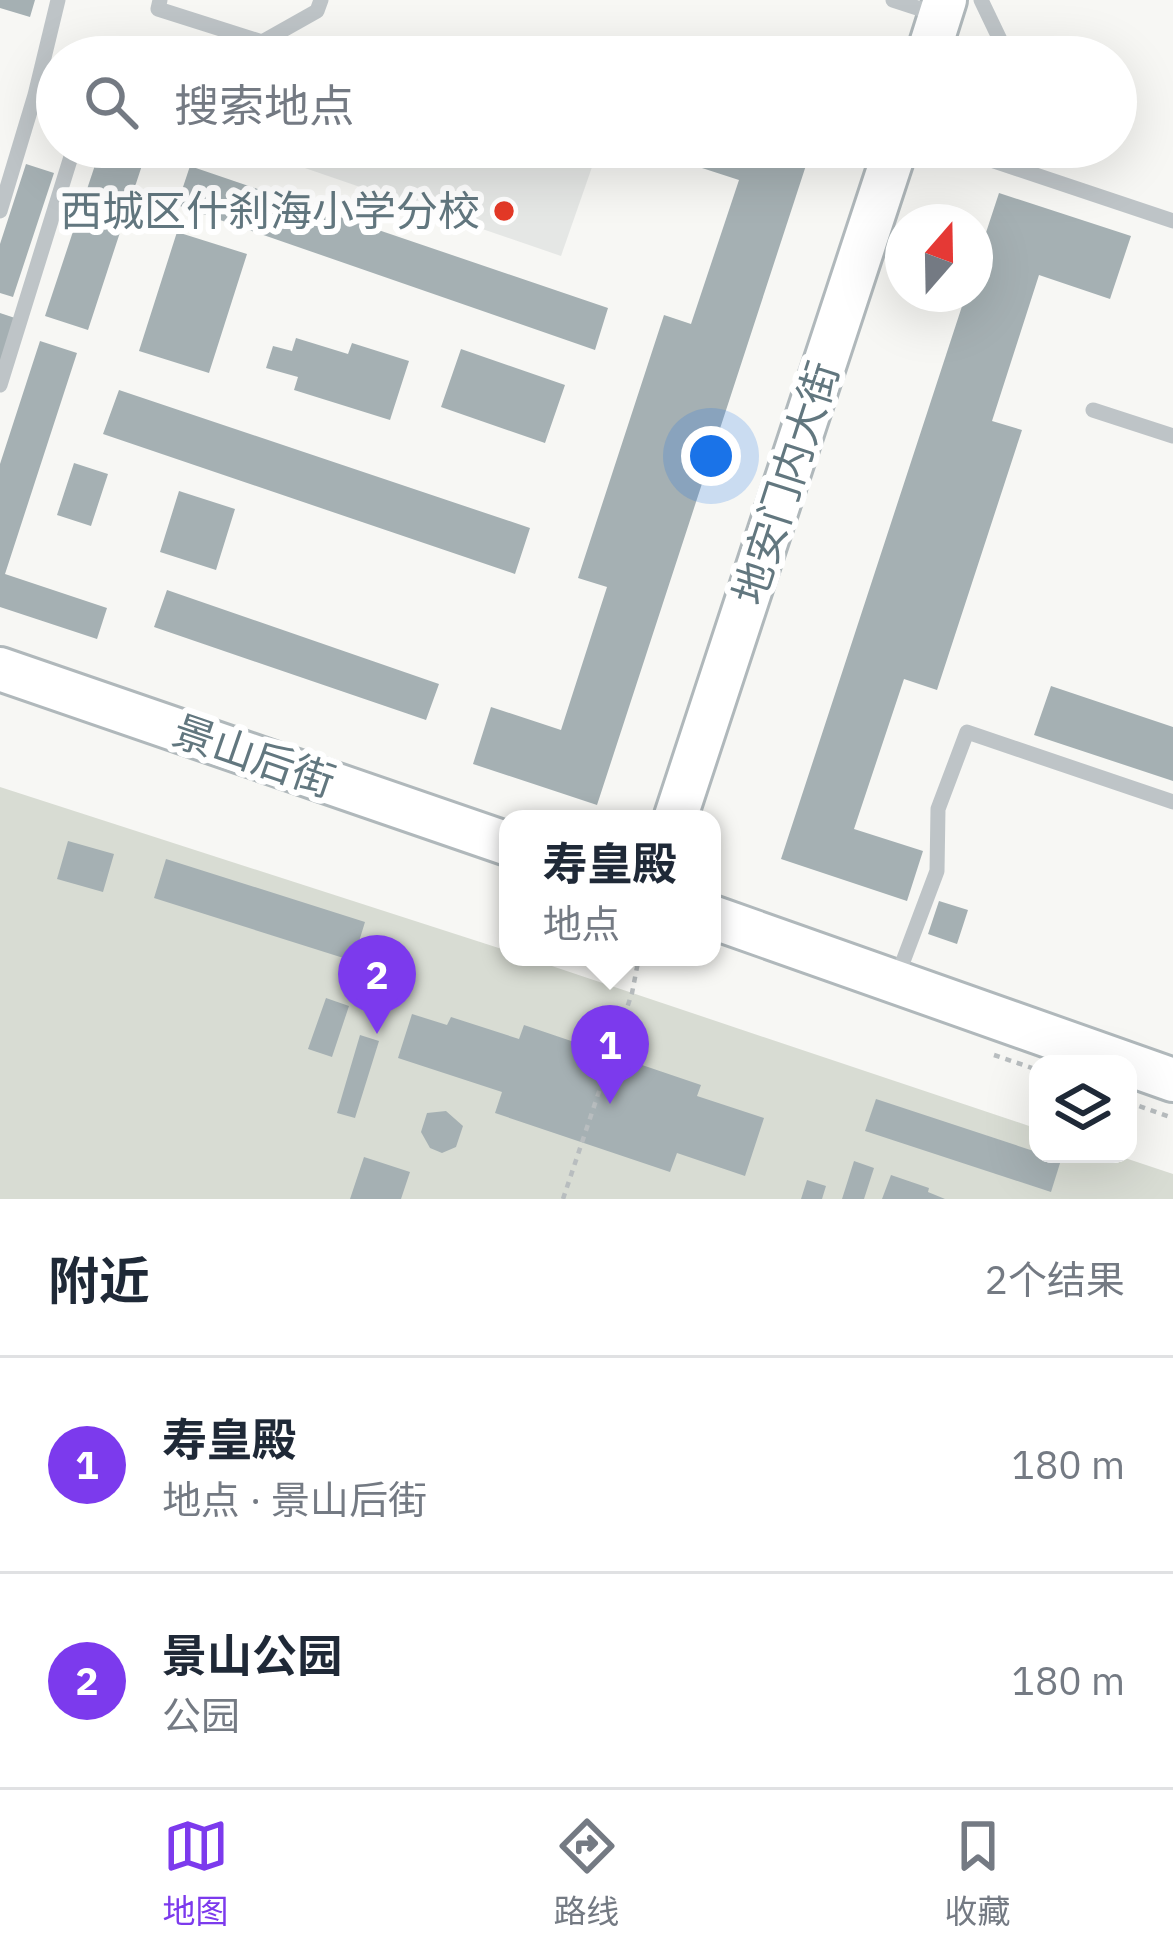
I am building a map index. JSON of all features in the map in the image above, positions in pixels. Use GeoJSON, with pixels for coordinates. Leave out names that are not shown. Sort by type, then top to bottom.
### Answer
{"type":"FeatureCollection","features":[{"type":"Feature","properties":{"kind":"street","name":"地安门内大街"},"geometry":{"type":"LineString","coordinates":[[678,810],[889,168]]}},
{"type":"Feature","properties":{"kind":"street","name":"景山后街"},"geometry":{"type":"LineString","coordinates":[[0,669],[499,841]]}},
{"type":"Feature","properties":{"kind":"street"},"geometry":{"type":"LineString","coordinates":[[721,920],[1173,1080]]}},
{"type":"Feature","properties":{"kind":"lane"},"geometry":{"type":"LineString","coordinates":[[49,36],[58,0]]}},
{"type":"Feature","properties":{"kind":"lane"},"geometry":{"type":"LineString","coordinates":[[160,0],[158,9],[243,36]]}},
{"type":"Feature","properties":{"kind":"lane"},"geometry":{"type":"LineString","coordinates":[[273,36],[317,11],[321,0]]}},
{"type":"Feature","properties":{"kind":"lane"},"geometry":{"type":"LineString","coordinates":[[893,0],[943,8]]}},
{"type":"Feature","properties":{"kind":"lane"},"geometry":{"type":"LineString","coordinates":[[981,0],[999,36]]}},
{"type":"Feature","properties":{"kind":"lane"},"geometry":{"type":"LineString","coordinates":[[0,211],[36,91]]}},
{"type":"Feature","properties":{"kind":"lane"},"geometry":{"type":"LineString","coordinates":[[0,385],[67,168]]}},
{"type":"Feature","properties":{"kind":"lane"},"geometry":{"type":"LineString","coordinates":[[1018,168],[1173,221]]}},
{"type":"Feature","properties":{"kind":"lane"},"geometry":{"type":"LineString","coordinates":[[1093,410],[1173,436]]}},
{"type":"Feature","properties":{"kind":"lane"},"geometry":{"type":"LineString","coordinates":[[895,983],[937,871],[938,809],[967,732],[1173,802]]}},
{"type":"Feature","properties":{"kind":"path"},"geometry":{"type":"LineString","coordinates":[[563,1199],[637,966]]}},
{"type":"Feature","properties":{"kind":"path"},"geometry":{"type":"LineString","coordinates":[[1137,1105],[1173,1118]]}},
{"type":"Feature","properties":{"kind":"shaded area","name":"西城区什刹海小学分校"},"geometry":{"type":"Polygon","coordinates":[[[305,168],[592,168],[561,256],[305,168]]]}},
{"type":"Feature","properties":{"kind":"shaded area"},"geometry":{"type":"Polygon","coordinates":[[[0,787],[499,948],[499,966],[552,966],[1029,1126],[1029,1163],[1137,1162],[1173,1174],[1173,1199],[0,1199],[0,787]]]}},
{"type":"Feature","properties":{"kind":"building"},"geometry":{"type":"Polygon","coordinates":[[[0,0],[35,0],[30,17],[0,8],[0,0]]]}},
{"type":"Feature","properties":{"kind":"building"},"geometry":{"type":"Polygon","coordinates":[[[26,164],[54,173],[13,297],[0,293],[0,244],[26,164]]]}},
{"type":"Feature","properties":{"kind":"building"},"geometry":{"type":"Polygon","coordinates":[[[94,168],[141,168],[88,330],[45,316],[94,168]]]}},
{"type":"Feature","properties":{"kind":"building"},"geometry":{"type":"Polygon","coordinates":[[[189,168],[196,168],[608,308],[595,350],[177,205],[189,168]]]}},
{"type":"Feature","properties":{"kind":"building"},"geometry":{"type":"Polygon","coordinates":[[[702,168],[805,168],[597,805],[473,764],[491,707],[561,730],[607,587],[578,578],[664,315],[691,324],[739,180],[702,168]]]}},
{"type":"Feature","properties":{"kind":"building"},"geometry":{"type":"Polygon","coordinates":[[[999,193],[1131,236],[1110,299],[1039,275],[992,421],[1022,430],[937,690],[904,679],[854,829],[923,851],[907,901],[781,859],[960,312],[993,312],[993,211],[999,193]]]}},
{"type":"Feature","properties":{"kind":"building"},"geometry":{"type":"Polygon","coordinates":[[[177,232],[247,254],[209,373],[139,351],[177,232]]]}},
{"type":"Feature","properties":{"kind":"building"},"geometry":{"type":"Polygon","coordinates":[[[0,313],[15,318],[0,365],[0,313]]]}},
{"type":"Feature","properties":{"kind":"building"},"geometry":{"type":"Polygon","coordinates":[[[296,338],[348,354],[352,343],[409,361],[390,420],[294,390],[298,377],[266,368],[273,346],[292,351],[296,338]]]}},
{"type":"Feature","properties":{"kind":"building"},"geometry":{"type":"Polygon","coordinates":[[[40,341],[77,353],[5,574],[107,608],[97,639],[0,607],[0,464],[40,341]]]}},
{"type":"Feature","properties":{"kind":"building"},"geometry":{"type":"Polygon","coordinates":[[[461,349],[565,385],[545,443],[441,407],[461,349]]]}},
{"type":"Feature","properties":{"kind":"building"},"geometry":{"type":"Polygon","coordinates":[[[119,390],[530,528],[515,574],[103,434],[119,390]]]}},
{"type":"Feature","properties":{"kind":"building"},"geometry":{"type":"Polygon","coordinates":[[[74,463],[108,474],[91,526],[57,515],[74,463]]]}},
{"type":"Feature","properties":{"kind":"building"},"geometry":{"type":"Polygon","coordinates":[[[179,491],[235,509],[216,570],[160,552],[179,491]]]}},
{"type":"Feature","properties":{"kind":"building"},"geometry":{"type":"Polygon","coordinates":[[[167,590],[439,684],[426,720],[154,627],[167,590]]]}},
{"type":"Feature","properties":{"kind":"building"},"geometry":{"type":"Polygon","coordinates":[[[1051,686],[1173,727],[1173,781],[1034,735],[1051,686]]]}},
{"type":"Feature","properties":{"kind":"building"},"geometry":{"type":"Polygon","coordinates":[[[68,841],[114,854],[103,892],[57,879],[68,841]]]}},
{"type":"Feature","properties":{"kind":"building"},"geometry":{"type":"Polygon","coordinates":[[[166,859],[365,922],[353,961],[154,898],[166,859]]]}},
{"type":"Feature","properties":{"kind":"building"},"geometry":{"type":"Polygon","coordinates":[[[939,901],[968,910],[957,944],[928,934],[939,901]]]}},
{"type":"Feature","properties":{"kind":"building"},"geometry":{"type":"Polygon","coordinates":[[[326,998],[349,1006],[332,1057],[308,1049],[326,998]]]}},
{"type":"Feature","properties":{"kind":"building"},"geometry":{"type":"Polygon","coordinates":[[[412,1014],[447,1025],[451,1017],[519,1039],[524,1025],[701,1085],[697,1096],[764,1118],[745,1176],[677,1153],[670,1172],[495,1113],[502,1092],[398,1058],[412,1014]]]}},
{"type":"Feature","properties":{"kind":"building"},"geometry":{"type":"Polygon","coordinates":[[[360,1035],[379,1041],[355,1118],[337,1113],[360,1035]]]}},
{"type":"Feature","properties":{"kind":"building"},"geometry":{"type":"Polygon","coordinates":[[[876,1099],[1029,1149],[1029,1163],[1060,1163],[1051,1192],[865,1131],[876,1099]]]}},
{"type":"Feature","properties":{"kind":"building"},"geometry":{"type":"Polygon","coordinates":[[[446,1111],[463,1126],[456,1147],[442,1153],[430,1148],[421,1132],[427,1113],[446,1111]]]}},
{"type":"Feature","properties":{"kind":"building"},"geometry":{"type":"Polygon","coordinates":[[[364,1157],[410,1172],[401,1199],[350,1199],[364,1157]]]}},
{"type":"Feature","properties":{"kind":"building"},"geometry":{"type":"Polygon","coordinates":[[[854,1161],[874,1168],[864,1199],[842,1199],[854,1161]]]}},
{"type":"Feature","properties":{"kind":"building"},"geometry":{"type":"Polygon","coordinates":[[[891,1175],[929,1188],[928,1192],[945,1199],[882,1199],[891,1175]]]}},
{"type":"Feature","properties":{"kind":"building"},"geometry":{"type":"Polygon","coordinates":[[[807,1180],[826,1186],[822,1199],[801,1199],[807,1180]]]}},
{"type":"Feature","properties":{"kind":"place","name":"西城区什刹海小学分校"},"geometry":{"type":"Point","coordinates":[504,211]}},
{"type":"Feature","properties":{"kind":"place","name":"景山公园"},"geometry":{"type":"Point","coordinates":[377,1034]}},
{"type":"Feature","properties":{"kind":"place","name":"寿皇殿"},"geometry":{"type":"Point","coordinates":[610,1104]}}]}
